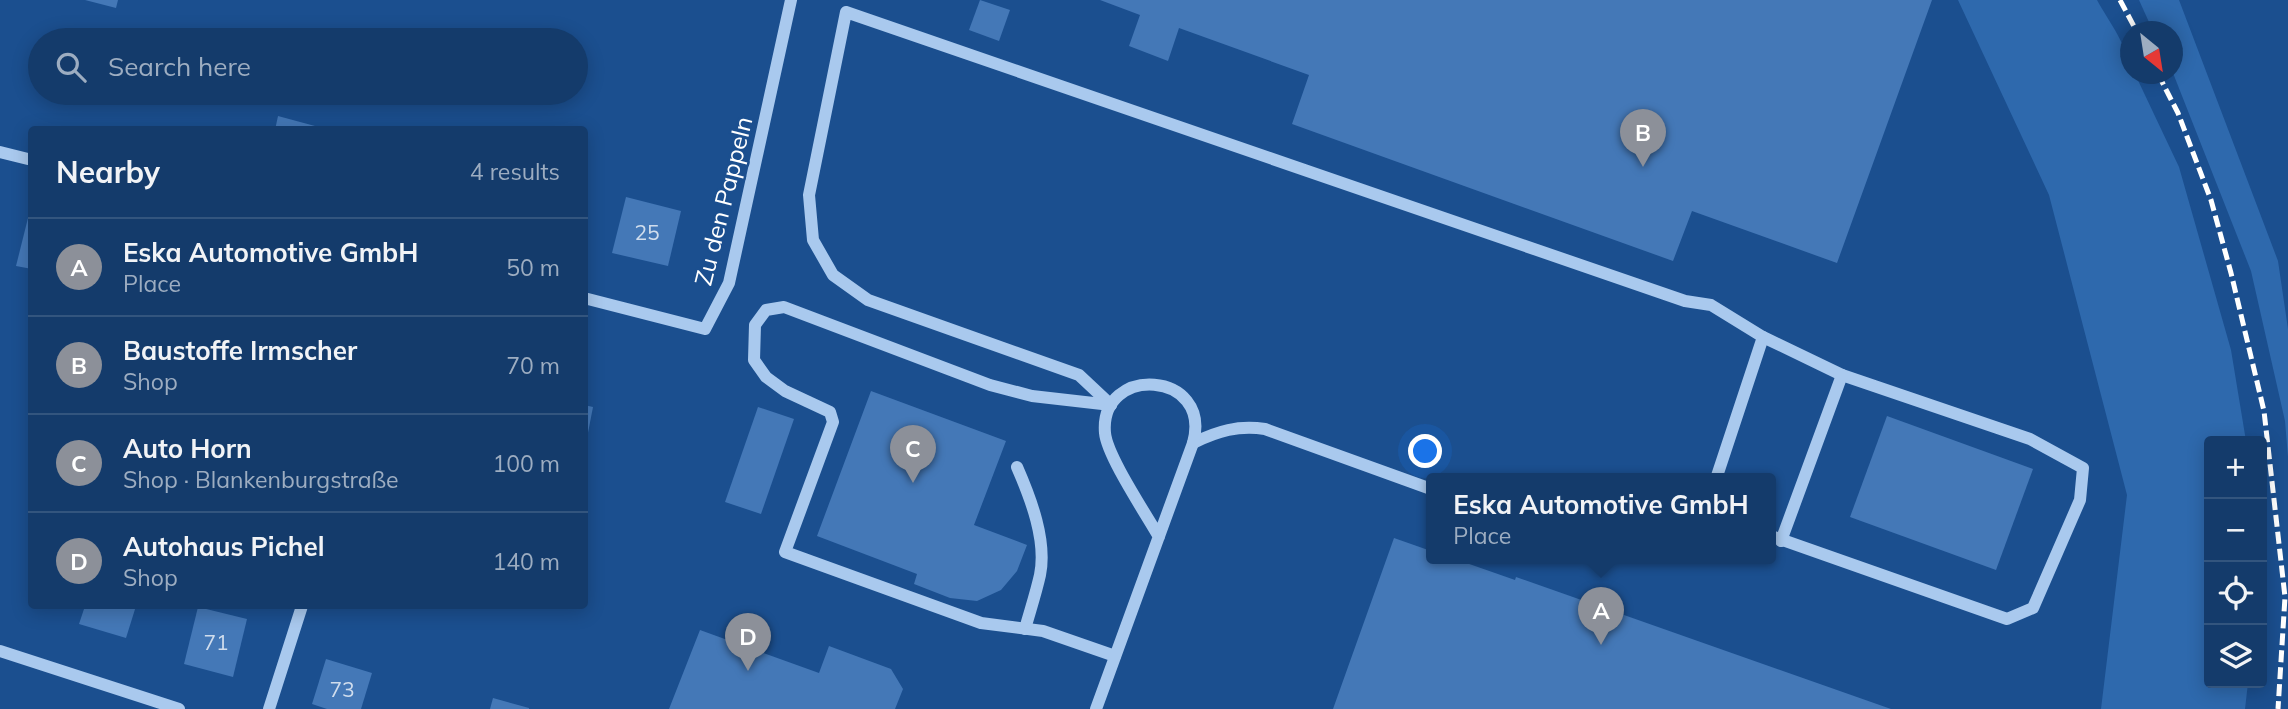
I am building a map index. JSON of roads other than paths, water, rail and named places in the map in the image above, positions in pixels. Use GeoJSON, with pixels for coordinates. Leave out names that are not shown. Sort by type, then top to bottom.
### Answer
{"type":"FeatureCollection","features":[{"type":"Feature","properties":{"kind":"street","name":"Zu den Pappeln"},"geometry":{"type":"LineString","coordinates":[[588,299],[705,329],[729,283],[791,0]]}},
{"type":"Feature","properties":{"kind":"street"},"geometry":{"type":"LineString","coordinates":[[1111,405],[1079,375],[868,300],[833,275],[813,240],[809,195],[847,6],[1672,296],[1711,306],[1763,337],[1842,375],[2030,439],[2083,468],[2080,500],[2033,608],[2007,619],[1776,539],[1842,375]]}},
{"type":"Feature","properties":{"kind":"street"},"geometry":{"type":"LineString","coordinates":[[0,152],[28,159]]}},
{"type":"Feature","properties":{"kind":"street"},"geometry":{"type":"LineString","coordinates":[[1111,405],[1032,396],[990,385],[784,307],[766,310],[755,325],[752,346],[754,360],[766,377],[785,391],[830,412],[834,422],[785,552],[981,624],[1043,631],[1115,656]]}},
{"type":"Feature","properties":{"kind":"street"},"geometry":{"type":"LineString","coordinates":[[1718,473],[1763,337]]}},
{"type":"Feature","properties":{"kind":"street"},"geometry":{"type":"LineString","coordinates":[[1096,709],[1115,656],[1159,537],[1193,443],[1195,424],[1191,408],[1184,398],[1165,386],[1134,386],[1111,405],[1105,420],[1107,442],[1159,537]]}},
{"type":"Feature","properties":{"kind":"street"},"geometry":{"type":"LineString","coordinates":[[1193,443],[1230,428],[1247,426],[1265,429],[1426,487]]}},
{"type":"Feature","properties":{"kind":"street"},"geometry":{"type":"LineString","coordinates":[[1017,467],[1034,507],[1041,573],[1025,629]]}},
{"type":"Feature","properties":{"kind":"street"},"geometry":{"type":"LineString","coordinates":[[269,709],[301,609]]}},
{"type":"Feature","properties":{"kind":"street"},"geometry":{"type":"LineString","coordinates":[[0,651],[179,709]]}},
{"type":"Feature","properties":{"kind":"railway"},"geometry":{"type":"LineString","coordinates":[[2120,0],[2131,21]]}},
{"type":"Feature","properties":{"kind":"railway"},"geometry":{"type":"LineString","coordinates":[[2163,84],[2178,113],[2211,200],[2264,411],[2285,597],[2278,709]]}},
{"type":"Feature","properties":{"kind":"place","name":"Baustoffe Irmscher"},"geometry":{"type":"Point","coordinates":[1643,167]}},
{"type":"Feature","properties":{"kind":"place","name":"Auto Horn"},"geometry":{"type":"Point","coordinates":[913,483]}},
{"type":"Feature","properties":{"kind":"place","name":"Eska Automotive GmbH"},"geometry":{"type":"Point","coordinates":[1601,645]}},
{"type":"Feature","properties":{"kind":"place","name":"Autohaus Pichel"},"geometry":{"type":"Point","coordinates":[748,671]}}]}
